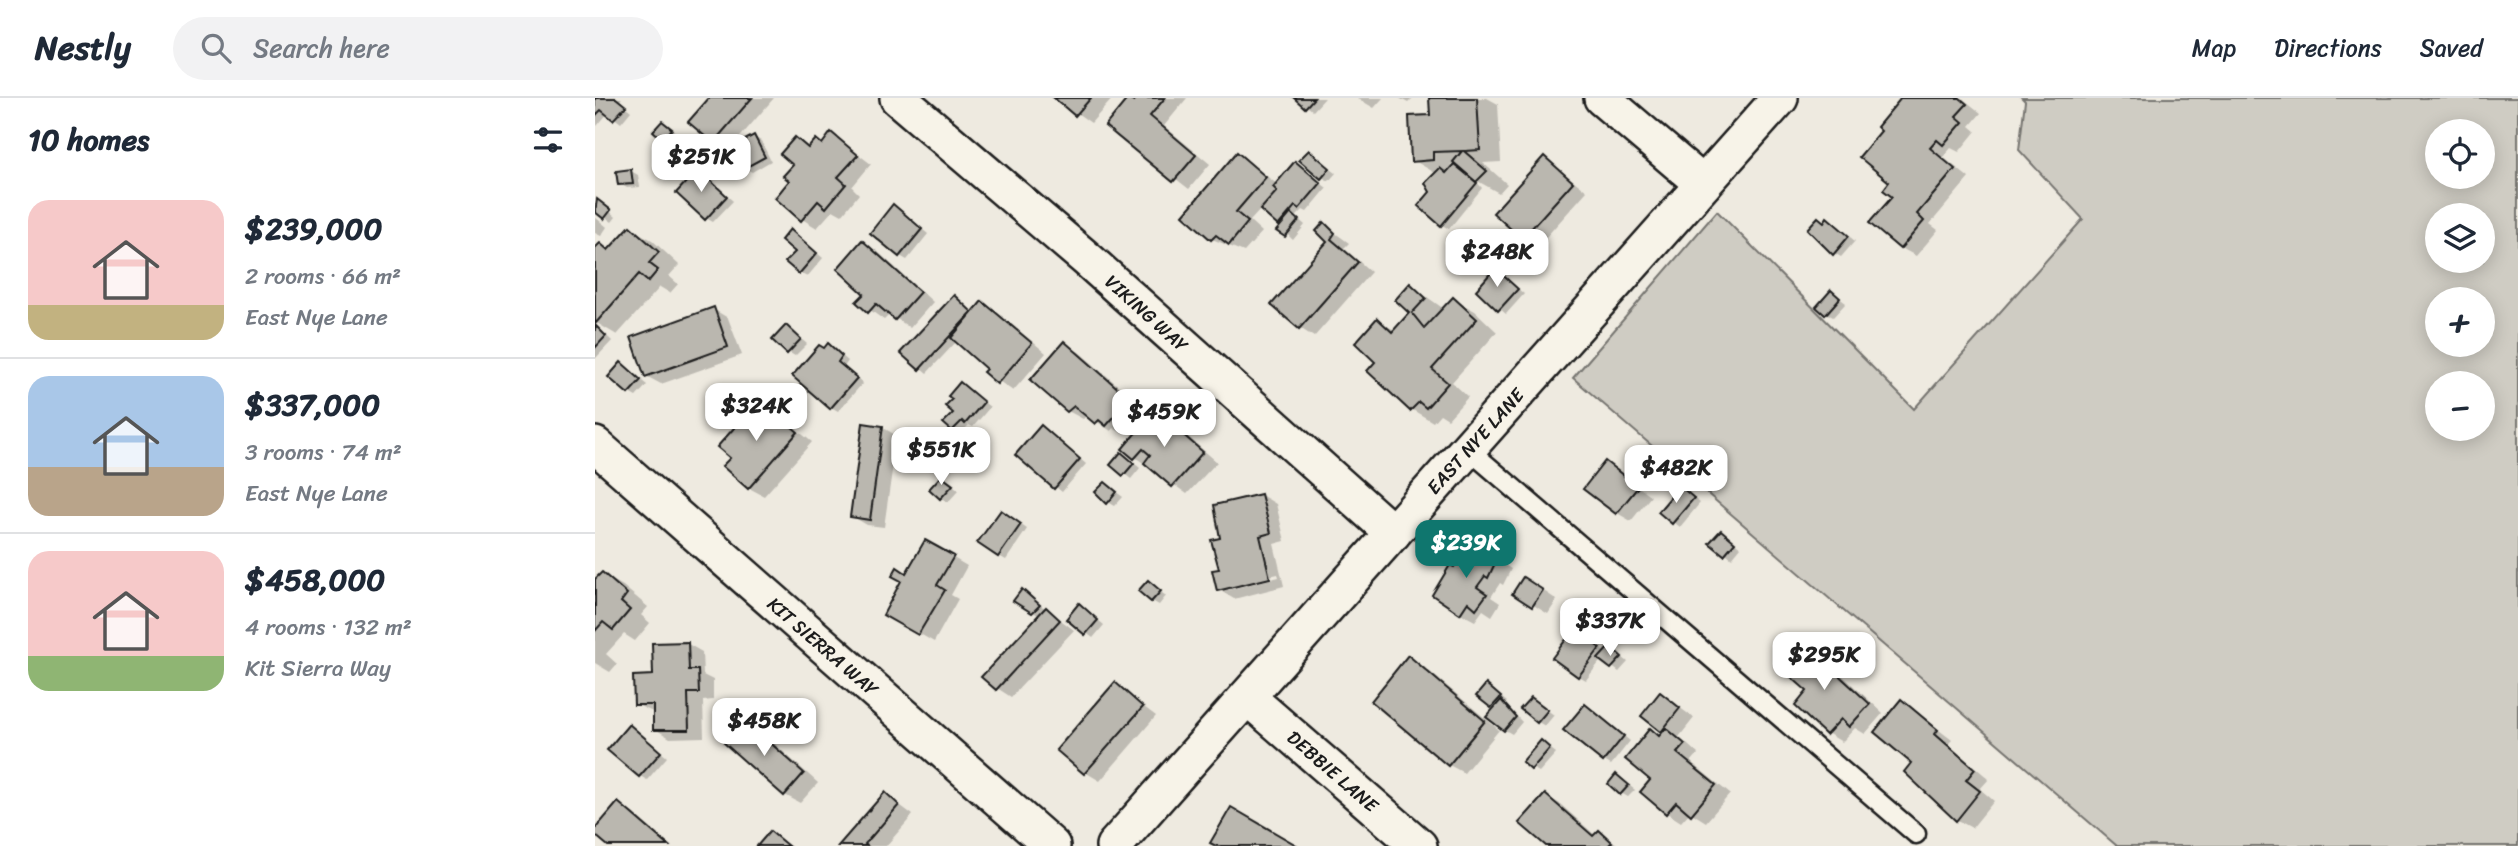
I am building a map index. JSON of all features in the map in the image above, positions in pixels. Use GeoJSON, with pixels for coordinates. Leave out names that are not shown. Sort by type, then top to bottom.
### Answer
{"type":"FeatureCollection","features":[{"type":"Feature","properties":{"kind":"street","name":"VIKING WAY"},"geometry":{"type":"LineString","coordinates":[[898,98],[1088,260],[1393,533]]}},
{"type":"Feature","properties":{"kind":"street"},"geometry":{"type":"LineString","coordinates":[[1602,98],[1703,184]]}},
{"type":"Feature","properties":{"kind":"street","name":"EAST NYE LANE"},"geometry":{"type":"LineString","coordinates":[[1114,846],[1780,98]]}},
{"type":"Feature","properties":{"kind":"street","name":"KIT SIERRA WAY"},"geometry":{"type":"LineString","coordinates":[[595,445],[1052,846]]}},
{"type":"Feature","properties":{"kind":"street","name":"DEBBIE LANE"},"geometry":{"type":"LineString","coordinates":[[1247,697],[1419,846]]}},
{"type":"Feature","properties":{"kind":"lane"},"geometry":{"type":"LineString","coordinates":[[1468,449],[1916,834]]}},
{"type":"Feature","properties":{"kind":"shaded area"},"geometry":{"type":"Polygon","coordinates":[[[2022,98],[2518,98],[2518,846],[2117,846],[1573,378],[1717,211],[1914,409],[2083,219],[2019,150],[2025,101],[2022,98]]]}},
{"type":"Feature","properties":{"kind":"building"},"geometry":{"type":"Polygon","coordinates":[[[595,98],[616,98],[626,106],[613,120],[601,110],[595,116],[595,98]]]}},
{"type":"Feature","properties":{"kind":"building"},"geometry":{"type":"Polygon","coordinates":[[[709,98],[752,98],[713,143],[688,122],[709,98]]]}},
{"type":"Feature","properties":{"kind":"building"},"geometry":{"type":"Polygon","coordinates":[[[1054,98],[1091,98],[1075,116],[1054,98]]]}},
{"type":"Feature","properties":{"kind":"building"},"geometry":{"type":"Polygon","coordinates":[[[1128,98],[1134,101],[1137,98],[1165,98],[1150,116],[1196,155],[1173,182],[1105,126],[1128,98]]]}},
{"type":"Feature","properties":{"kind":"building"},"geometry":{"type":"Polygon","coordinates":[[[1294,98],[1314,98],[1305,108],[1294,98]]]}},
{"type":"Feature","properties":{"kind":"building"},"geometry":{"type":"Polygon","coordinates":[[[1429,98],[1477,98],[1480,150],[1464,151],[1487,171],[1476,182],[1453,162],[1462,151],[1433,152],[1433,160],[1411,162],[1409,116],[1430,115],[1429,98]]]}},
{"type":"Feature","properties":{"kind":"building"},"geometry":{"type":"Polygon","coordinates":[[[1901,98],[1960,98],[1967,104],[1956,116],[1963,122],[1943,145],[1937,140],[1930,148],[1955,169],[1917,214],[1924,221],[1900,249],[1869,223],[1892,197],[1883,190],[1889,182],[1859,157],[1881,131],[1877,127],[1901,98]]]}},
{"type":"Feature","properties":{"kind":"building"},"geometry":{"type":"Polygon","coordinates":[[[662,121],[672,129],[663,140],[653,131],[662,121]]]}},
{"type":"Feature","properties":{"kind":"building"},"geometry":{"type":"Polygon","coordinates":[[[831,132],[858,155],[838,177],[846,184],[826,208],[818,201],[801,221],[775,198],[789,181],[783,176],[793,165],[780,154],[795,137],[808,148],[816,139],[822,144],[831,132]]]}},
{"type":"Feature","properties":{"kind":"building"},"geometry":{"type":"Polygon","coordinates":[[[754,135],[765,157],[743,169],[732,147],[754,135]]]}},
{"type":"Feature","properties":{"kind":"building"},"geometry":{"type":"Polygon","coordinates":[[[1309,150],[1330,168],[1321,179],[1299,160],[1309,150]]]}},
{"type":"Feature","properties":{"kind":"building"},"geometry":{"type":"Polygon","coordinates":[[[1237,152],[1266,177],[1236,212],[1248,222],[1229,245],[1216,235],[1211,240],[1183,215],[1237,152]]]}},
{"type":"Feature","properties":{"kind":"building"},"geometry":{"type":"Polygon","coordinates":[[[1544,156],[1573,182],[1522,239],[1493,213],[1544,156]]]}},
{"type":"Feature","properties":{"kind":"building"},"geometry":{"type":"Polygon","coordinates":[[[1295,161],[1321,183],[1299,209],[1295,206],[1278,226],[1260,210],[1277,191],[1273,187],[1295,161]]]}},
{"type":"Feature","properties":{"kind":"building"},"geometry":{"type":"Polygon","coordinates":[[[1454,164],[1477,183],[1441,226],[1418,206],[1430,192],[1425,183],[1440,168],[1446,173],[1454,164]]]}},
{"type":"Feature","properties":{"kind":"building"},"geometry":{"type":"Polygon","coordinates":[[[631,169],[633,184],[618,185],[616,171],[631,169]]]}},
{"type":"Feature","properties":{"kind":"building"},"geometry":{"type":"Polygon","coordinates":[[[698,169],[727,196],[705,220],[676,193],[698,169]]]}},
{"type":"Feature","properties":{"kind":"building"},"geometry":{"type":"Polygon","coordinates":[[[597,199],[611,210],[604,219],[595,212],[597,199]]]}},
{"type":"Feature","properties":{"kind":"building"},"geometry":{"type":"Polygon","coordinates":[[[893,204],[922,229],[899,257],[870,233],[893,204]]]}},
{"type":"Feature","properties":{"kind":"building"},"geometry":{"type":"Polygon","coordinates":[[[1291,213],[1299,220],[1285,237],[1276,231],[1291,213]]]}},
{"type":"Feature","properties":{"kind":"building"},"geometry":{"type":"Polygon","coordinates":[[[1818,217],[1824,222],[1827,217],[1849,236],[1833,255],[1807,229],[1818,217]]]}},
{"type":"Feature","properties":{"kind":"building"},"geometry":{"type":"Polygon","coordinates":[[[1324,222],[1335,233],[1331,239],[1358,262],[1299,329],[1271,305],[1327,242],[1316,231],[1324,222]]]}},
{"type":"Feature","properties":{"kind":"building"},"geometry":{"type":"Polygon","coordinates":[[[630,226],[659,252],[649,263],[658,270],[648,282],[639,274],[595,324],[595,248],[600,243],[608,250],[630,226]]]}},
{"type":"Feature","properties":{"kind":"building"},"geometry":{"type":"Polygon","coordinates":[[[790,229],[817,253],[799,274],[785,262],[795,252],[781,240],[790,229]]]}},
{"type":"Feature","properties":{"kind":"building"},"geometry":{"type":"Polygon","coordinates":[[[862,240],[920,292],[895,320],[876,304],[868,313],[856,302],[864,294],[837,269],[862,240]]]}},
{"type":"Feature","properties":{"kind":"building"},"geometry":{"type":"Polygon","coordinates":[[[1495,268],[1518,289],[1498,311],[1476,290],[1495,268]]]}},
{"type":"Feature","properties":{"kind":"building"},"geometry":{"type":"Polygon","coordinates":[[[1410,283],[1426,298],[1412,313],[1424,328],[1453,297],[1477,319],[1432,369],[1448,383],[1426,408],[1419,402],[1410,411],[1367,371],[1375,362],[1355,343],[1377,318],[1392,332],[1409,313],[1395,300],[1410,283]]]}},
{"type":"Feature","properties":{"kind":"building"},"geometry":{"type":"Polygon","coordinates":[[[1831,290],[1840,298],[1825,315],[1816,307],[1831,290]]]}},
{"type":"Feature","properties":{"kind":"building"},"geometry":{"type":"Polygon","coordinates":[[[954,295],[972,312],[919,370],[900,353],[954,295]]]}},
{"type":"Feature","properties":{"kind":"building"},"geometry":{"type":"Polygon","coordinates":[[[982,301],[1032,343],[997,384],[983,372],[986,369],[951,338],[982,301]]]}},
{"type":"Feature","properties":{"kind":"building"},"geometry":{"type":"Polygon","coordinates":[[[714,307],[728,347],[645,377],[631,337],[714,307]]]}},
{"type":"Feature","properties":{"kind":"building"},"geometry":{"type":"Polygon","coordinates":[[[595,325],[606,336],[595,348],[595,325]]]}},
{"type":"Feature","properties":{"kind":"building"},"geometry":{"type":"Polygon","coordinates":[[[786,325],[801,339],[787,354],[772,340],[786,325]]]}},
{"type":"Feature","properties":{"kind":"building"},"geometry":{"type":"Polygon","coordinates":[[[1064,341],[1130,399],[1106,426],[1099,420],[1095,424],[1074,406],[1067,412],[1030,380],[1064,341]]]}},
{"type":"Feature","properties":{"kind":"building"},"geometry":{"type":"Polygon","coordinates":[[[828,343],[842,356],[838,362],[857,378],[830,409],[792,376],[819,345],[824,348],[828,343]]]}},
{"type":"Feature","properties":{"kind":"building"},"geometry":{"type":"Polygon","coordinates":[[[621,362],[641,380],[628,394],[608,377],[621,362]]]}},
{"type":"Feature","properties":{"kind":"building"},"geometry":{"type":"Polygon","coordinates":[[[960,382],[984,402],[965,424],[962,421],[952,431],[943,423],[953,413],[945,406],[952,399],[948,396],[960,382]]]}},
{"type":"Feature","properties":{"kind":"building"},"geometry":{"type":"Polygon","coordinates":[[[760,399],[798,432],[748,489],[722,466],[730,458],[717,447],[760,399]]]}},
{"type":"Feature","properties":{"kind":"building"},"geometry":{"type":"Polygon","coordinates":[[[1155,410],[1203,452],[1172,487],[1144,463],[1150,455],[1143,449],[1134,459],[1122,449],[1155,410]]]}},
{"type":"Feature","properties":{"kind":"building"},"geometry":{"type":"Polygon","coordinates":[[[863,423],[883,426],[870,520],[850,517],[863,423]]]}},
{"type":"Feature","properties":{"kind":"building"},"geometry":{"type":"Polygon","coordinates":[[[1041,425],[1080,459],[1054,489],[1015,455],[1041,425]]]}},
{"type":"Feature","properties":{"kind":"building"},"geometry":{"type":"Polygon","coordinates":[[[1121,452],[1134,463],[1123,476],[1110,465],[1121,452]]]}},
{"type":"Feature","properties":{"kind":"building"},"geometry":{"type":"Polygon","coordinates":[[[1605,461],[1638,487],[1616,514],[1583,489],[1605,461]]]}},
{"type":"Feature","properties":{"kind":"building"},"geometry":{"type":"Polygon","coordinates":[[[941,476],[953,485],[940,499],[929,489],[941,476]]]}},
{"type":"Feature","properties":{"kind":"building"},"geometry":{"type":"Polygon","coordinates":[[[1105,482],[1117,492],[1107,504],[1095,492],[1105,482]]]}},
{"type":"Feature","properties":{"kind":"building"},"geometry":{"type":"Polygon","coordinates":[[[1680,486],[1694,498],[1672,524],[1658,512],[1680,486]]]}},
{"type":"Feature","properties":{"kind":"building"},"geometry":{"type":"Polygon","coordinates":[[[1261,494],[1271,533],[1260,536],[1270,578],[1217,591],[1212,570],[1219,569],[1211,540],[1220,538],[1214,505],[1261,494]]]}},
{"type":"Feature","properties":{"kind":"building"},"geometry":{"type":"Polygon","coordinates":[[[1001,510],[1021,524],[998,557],[977,543],[1001,510]]]}},
{"type":"Feature","properties":{"kind":"building"},"geometry":{"type":"Polygon","coordinates":[[[1721,530],[1735,542],[1724,555],[1709,543],[1721,530]]]}},
{"type":"Feature","properties":{"kind":"building"},"geometry":{"type":"Polygon","coordinates":[[[925,540],[954,556],[937,585],[945,590],[918,635],[883,615],[901,581],[892,576],[897,567],[906,573],[925,540]]]}},
{"type":"Feature","properties":{"kind":"building"},"geometry":{"type":"Polygon","coordinates":[[[1471,542],[1497,559],[1488,578],[1485,576],[1477,587],[1487,594],[1476,609],[1468,602],[1460,614],[1432,595],[1450,565],[1454,567],[1471,542]]]}},
{"type":"Feature","properties":{"kind":"building"},"geometry":{"type":"Polygon","coordinates":[[[602,572],[627,594],[621,602],[630,610],[613,630],[603,622],[595,631],[595,579],[602,572]]]}},
{"type":"Feature","properties":{"kind":"building"},"geometry":{"type":"Polygon","coordinates":[[[1523,577],[1543,590],[1532,607],[1512,594],[1523,577]]]}},
{"type":"Feature","properties":{"kind":"building"},"geometry":{"type":"Polygon","coordinates":[[[1148,580],[1161,591],[1151,602],[1138,591],[1148,580]]]}},
{"type":"Feature","properties":{"kind":"building"},"geometry":{"type":"Polygon","coordinates":[[[1022,589],[1040,605],[1032,613],[1013,601],[1022,589]]]}},
{"type":"Feature","properties":{"kind":"building"},"geometry":{"type":"Polygon","coordinates":[[[1079,603],[1098,620],[1085,635],[1066,619],[1079,603]]]}},
{"type":"Feature","properties":{"kind":"building"},"geometry":{"type":"Polygon","coordinates":[[[1046,607],[1060,620],[996,690],[981,677],[1046,607]]]}},
{"type":"Feature","properties":{"kind":"building"},"geometry":{"type":"Polygon","coordinates":[[[1574,629],[1600,648],[1578,677],[1552,658],[1574,629]]]}},
{"type":"Feature","properties":{"kind":"building"},"geometry":{"type":"Polygon","coordinates":[[[688,642],[689,670],[698,670],[699,693],[688,693],[689,730],[653,730],[653,705],[634,705],[633,676],[653,675],[652,643],[688,642]]]}},
{"type":"Feature","properties":{"kind":"building"},"geometry":{"type":"Polygon","coordinates":[[[1806,645],[1870,704],[1849,727],[1841,719],[1826,735],[1795,706],[1807,691],[1783,670],[1806,645]]]}},
{"type":"Feature","properties":{"kind":"building"},"geometry":{"type":"Polygon","coordinates":[[[1610,646],[1622,657],[1611,669],[1598,659],[1610,646]]]}},
{"type":"Feature","properties":{"kind":"building"},"geometry":{"type":"Polygon","coordinates":[[[1408,655],[1485,721],[1448,766],[1371,701],[1408,655]]]}},
{"type":"Feature","properties":{"kind":"building"},"geometry":{"type":"Polygon","coordinates":[[[1115,682],[1143,707],[1084,774],[1056,750],[1115,682]]]}},
{"type":"Feature","properties":{"kind":"building"},"geometry":{"type":"Polygon","coordinates":[[[1486,684],[1501,697],[1491,708],[1476,696],[1486,684]]]}},
{"type":"Feature","properties":{"kind":"building"},"geometry":{"type":"Polygon","coordinates":[[[1660,692],[1680,708],[1661,732],[1641,716],[1660,692]]]}},
{"type":"Feature","properties":{"kind":"building"},"geometry":{"type":"Polygon","coordinates":[[[1531,697],[1548,710],[1537,723],[1520,709],[1531,697]]]}},
{"type":"Feature","properties":{"kind":"building"},"geometry":{"type":"Polygon","coordinates":[[[1901,699],[1938,730],[1935,734],[1975,769],[1966,780],[1980,791],[1956,821],[1904,772],[1911,763],[1874,732],[1901,699]]]}},
{"type":"Feature","properties":{"kind":"building"},"geometry":{"type":"Polygon","coordinates":[[[1501,700],[1516,717],[1504,731],[1486,717],[1501,700]]]}},
{"type":"Feature","properties":{"kind":"building"},"geometry":{"type":"Polygon","coordinates":[[[1585,704],[1624,736],[1603,762],[1563,730],[1585,704]]]}},
{"type":"Feature","properties":{"kind":"building"},"geometry":{"type":"Polygon","coordinates":[[[745,720],[804,773],[784,796],[724,743],[745,720]]]}},
{"type":"Feature","properties":{"kind":"building"},"geometry":{"type":"Polygon","coordinates":[[[629,724],[661,752],[639,777],[607,750],[629,724]]]}},
{"type":"Feature","properties":{"kind":"building"},"geometry":{"type":"Polygon","coordinates":[[[1650,728],[1659,736],[1666,728],[1685,744],[1677,753],[1716,785],[1691,815],[1676,802],[1666,814],[1640,792],[1650,780],[1625,759],[1650,728]]]}},
{"type":"Feature","properties":{"kind":"building"},"geometry":{"type":"Polygon","coordinates":[[[1541,740],[1550,748],[1531,770],[1522,762],[1541,740]]]}},
{"type":"Feature","properties":{"kind":"building"},"geometry":{"type":"Polygon","coordinates":[[[1616,774],[1629,785],[1620,795],[1608,784],[1616,774]]]}},
{"type":"Feature","properties":{"kind":"building"},"geometry":{"type":"Polygon","coordinates":[[[885,792],[899,805],[865,844],[867,846],[838,846],[885,792]]]}},
{"type":"Feature","properties":{"kind":"building"},"geometry":{"type":"Polygon","coordinates":[[[1545,794],[1593,836],[1599,830],[1612,842],[1608,846],[1546,846],[1519,823],[1545,794]]]}},
{"type":"Feature","properties":{"kind":"building"},"geometry":{"type":"Polygon","coordinates":[[[618,802],[669,846],[608,846],[595,835],[595,829],[618,802]]]}},
{"type":"Feature","properties":{"kind":"building"},"geometry":{"type":"Polygon","coordinates":[[[1231,807],[1298,846],[1216,846],[1210,843],[1231,807]]]}},
{"type":"Feature","properties":{"kind":"building"},"geometry":{"type":"Polygon","coordinates":[[[770,831],[788,846],[757,846],[770,831]]]}}]}
